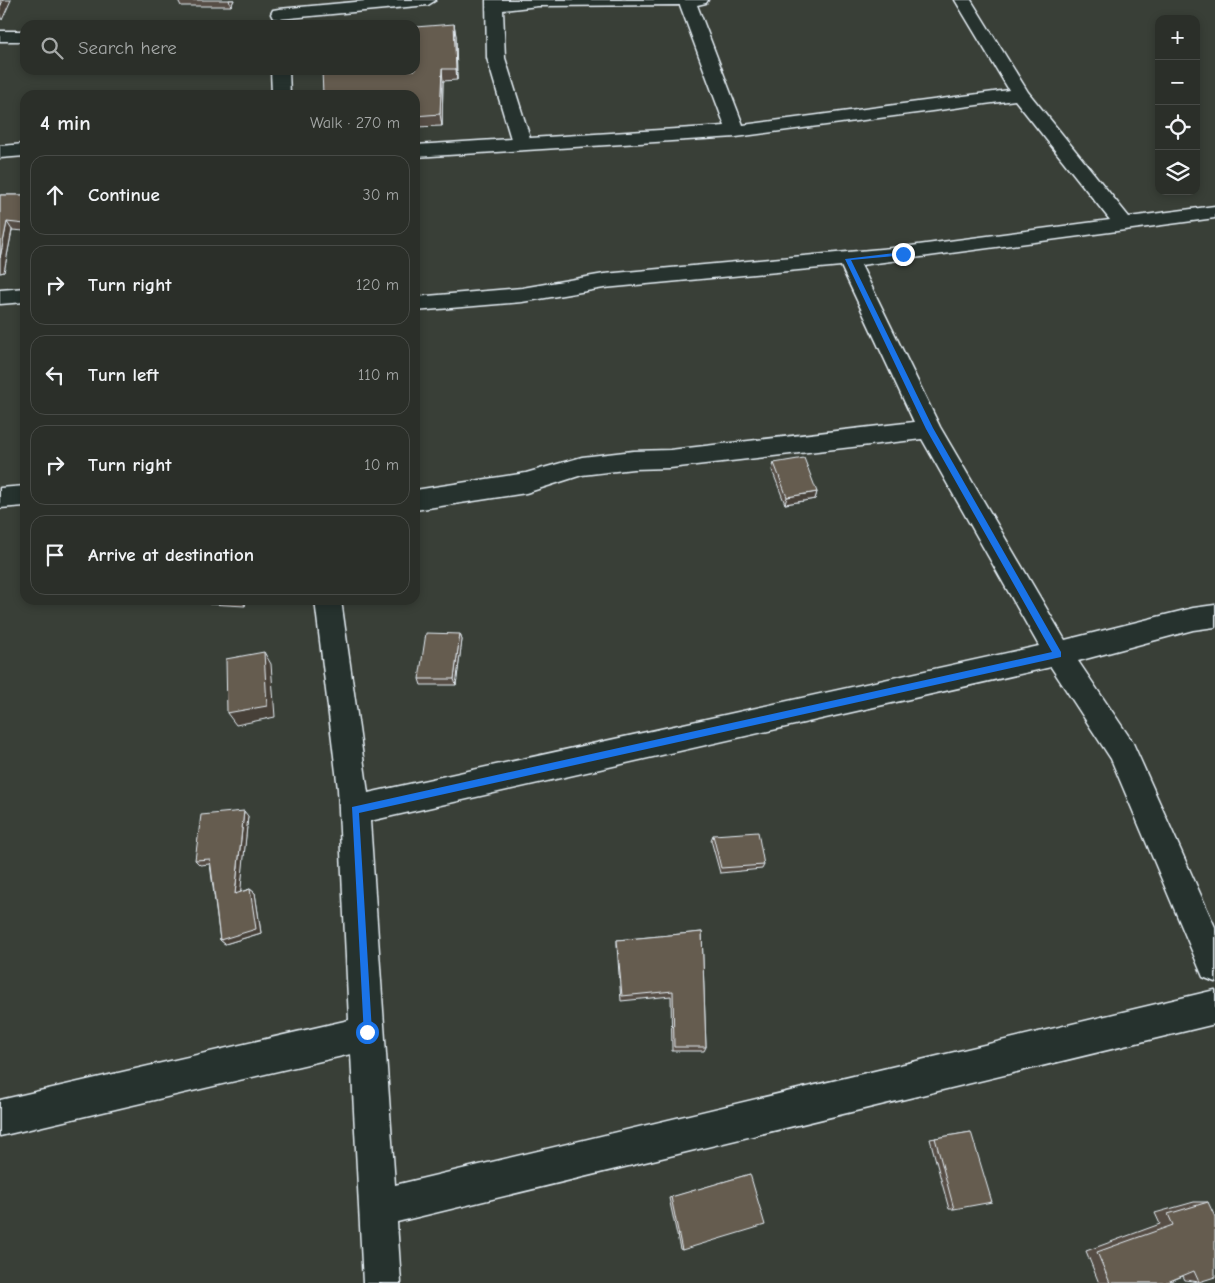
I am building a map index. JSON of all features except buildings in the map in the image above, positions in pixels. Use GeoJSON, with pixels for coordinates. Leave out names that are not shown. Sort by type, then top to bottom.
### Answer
{"type":"FeatureCollection","features":[{"type":"Feature","properties":{"kind":"street"},"geometry":{"type":"LineString","coordinates":[[277,18],[428,0]]}},
{"type":"Feature","properties":{"kind":"street"},"geometry":{"type":"LineString","coordinates":[[522,144],[496,58],[494,3],[700,0]]}},
{"type":"Feature","properties":{"kind":"street"},"geometry":{"type":"LineString","coordinates":[[964,0],[1020,94],[1123,223]]}},
{"type":"Feature","properties":{"kind":"street"},"geometry":{"type":"LineString","coordinates":[[687,1],[736,131]]}},
{"type":"Feature","properties":{"kind":"street"},"geometry":{"type":"LineString","coordinates":[[0,36],[20,36]]}},
{"type":"Feature","properties":{"kind":"street"},"geometry":{"type":"LineString","coordinates":[[280,75],[281,90]]}},
{"type":"Feature","properties":{"kind":"street"},"geometry":{"type":"LineString","coordinates":[[420,151],[655,138],[736,131],[1020,94]]}},
{"type":"Feature","properties":{"kind":"street"},"geometry":{"type":"LineString","coordinates":[[0,152],[20,150]]}},
{"type":"Feature","properties":{"kind":"street"},"geometry":{"type":"LineString","coordinates":[[420,304],[522,295],[604,281],[903,254],[1215,212]]}},
{"type":"Feature","properties":{"kind":"street"},"geometry":{"type":"LineString","coordinates":[[848,259],[929,429],[1058,654],[1122,751],[1215,965]]}},
{"type":"Feature","properties":{"kind":"street"},"geometry":{"type":"LineString","coordinates":[[0,297],[20,295]]}},
{"type":"Feature","properties":{"kind":"street"},"geometry":{"type":"LineString","coordinates":[[420,499],[526,483],[582,466],[633,460],[670,459],[929,429]]}},
{"type":"Feature","properties":{"kind":"street"},"geometry":{"type":"LineString","coordinates":[[0,498],[20,496]]}},
{"type":"Feature","properties":{"kind":"street"},"geometry":{"type":"LineString","coordinates":[[329,605],[355,810],[382,1283]]}},
{"type":"Feature","properties":{"kind":"street"},"geometry":{"type":"LineString","coordinates":[[355,810],[1058,654],[1193,619],[1215,616]]}},
{"type":"Feature","properties":{"kind":"street"},"geometry":{"type":"LineString","coordinates":[[377,1208],[1215,1007]]}},
{"type":"Feature","properties":{"kind":"street"},"geometry":{"type":"LineString","coordinates":[[0,1118],[367,1032]]}},
{"type":"Feature","properties":{"kind":"route"},"geometry":{"type":"LineString","coordinates":[[367,1032],[355,810],[1058,654],[929,429],[848,259],[903,254]]}}]}
